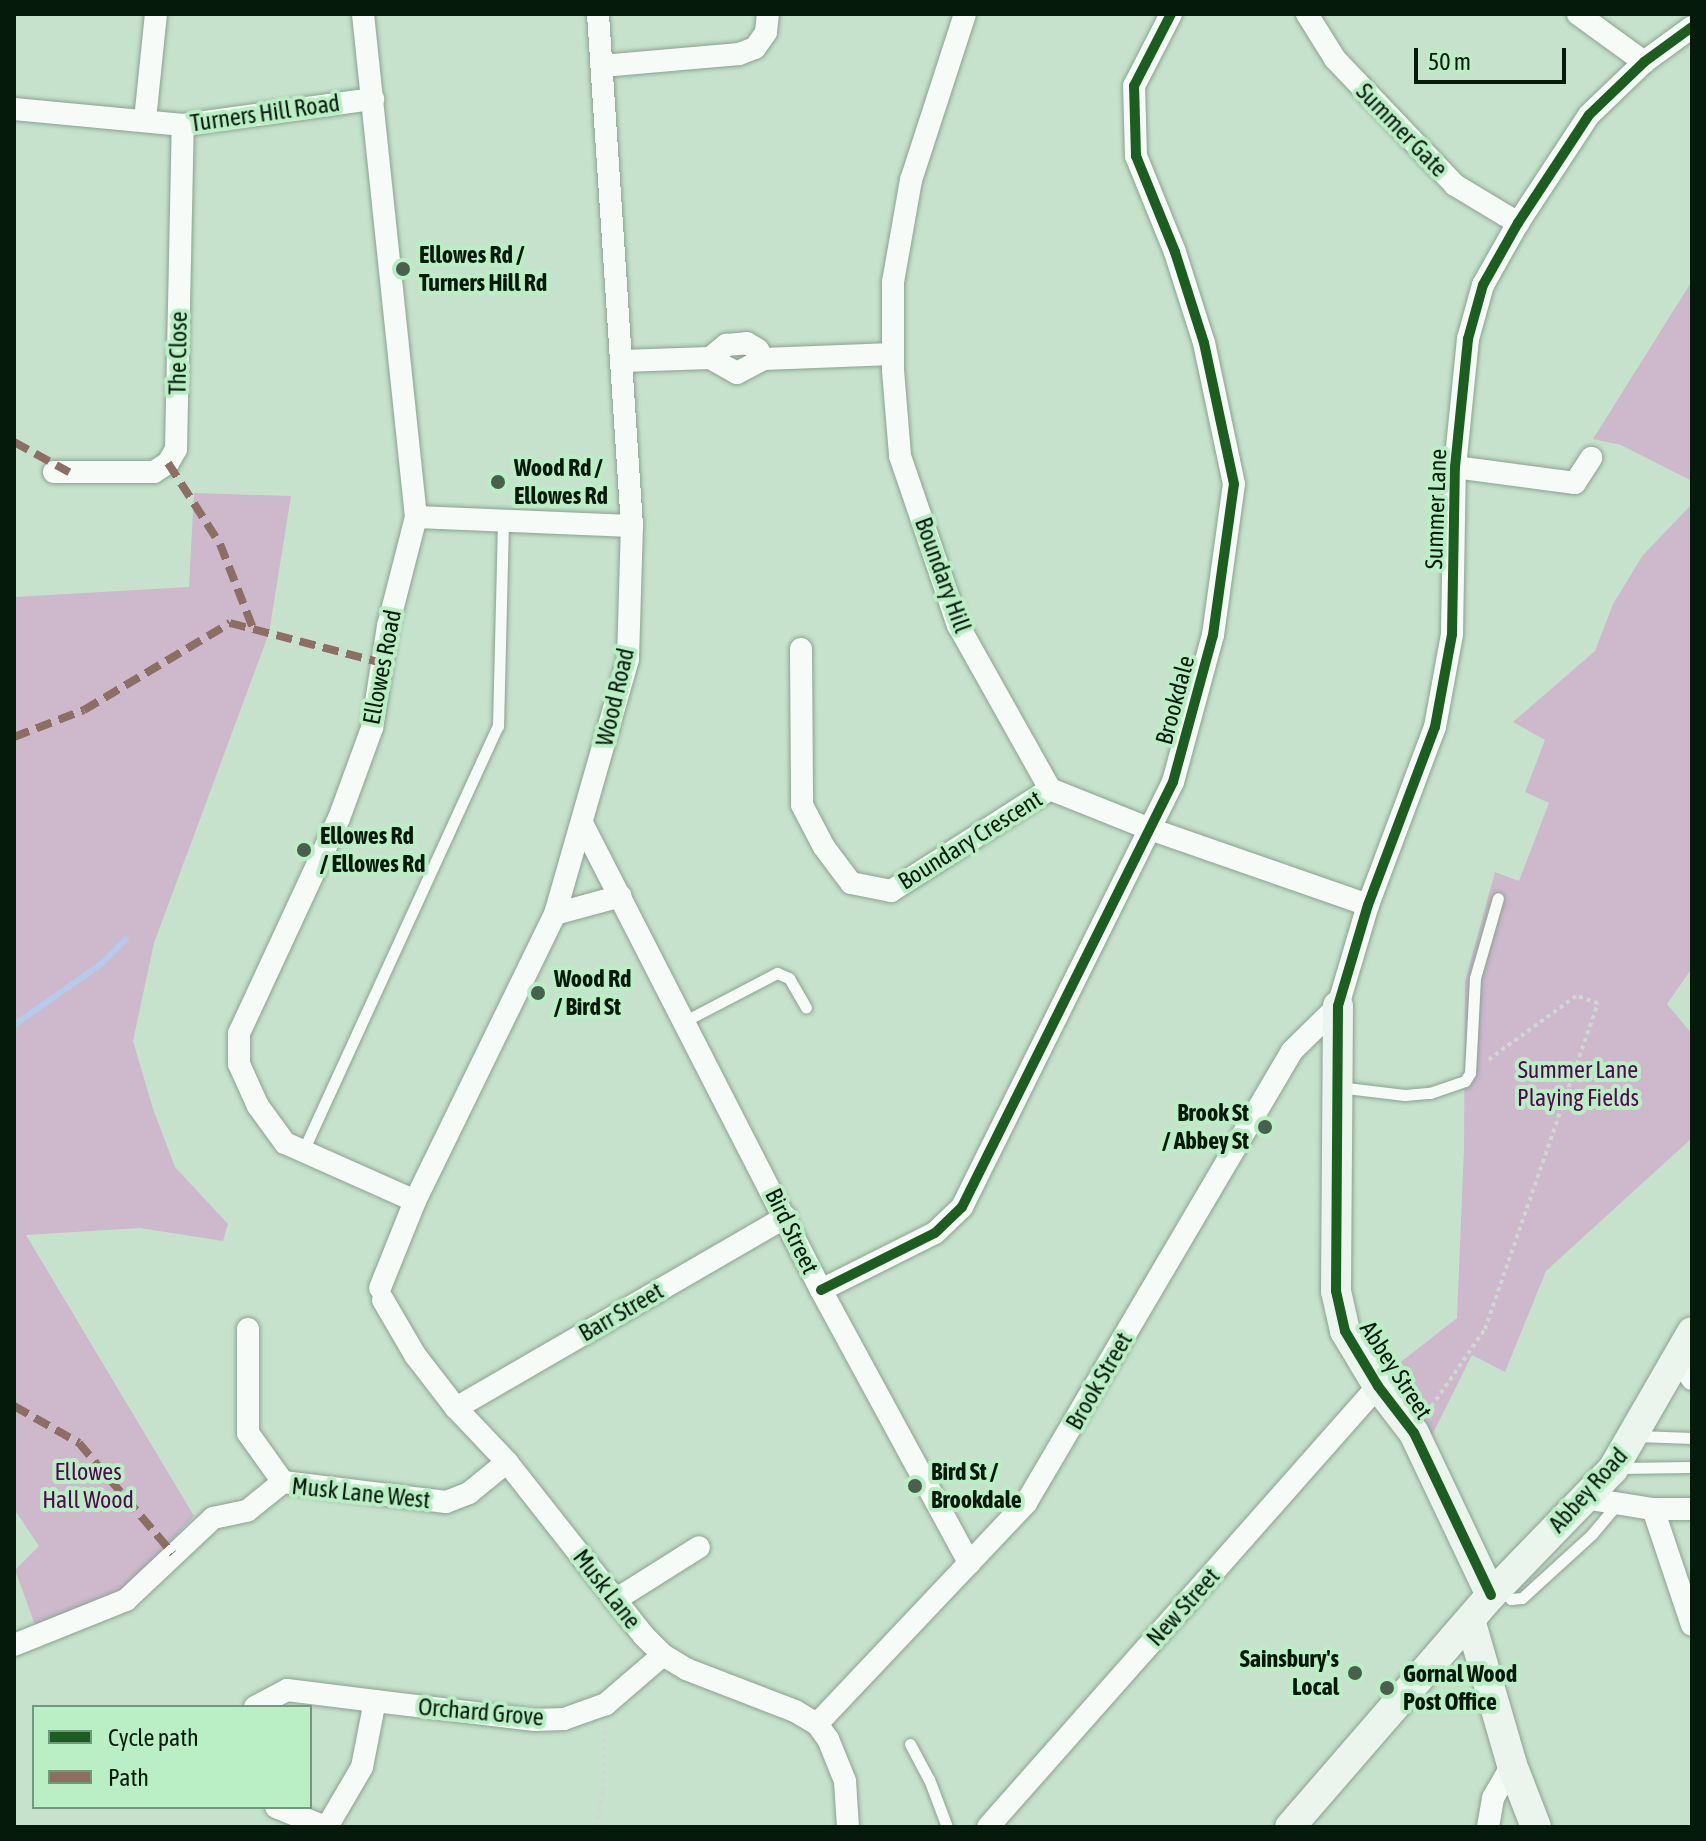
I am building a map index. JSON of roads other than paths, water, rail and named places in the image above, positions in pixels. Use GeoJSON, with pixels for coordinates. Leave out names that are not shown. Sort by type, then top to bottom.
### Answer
{"type":"FeatureCollection","features":[{"type":"Feature","properties":{"kind":"street"},"geometry":{"type":"LineString","coordinates":[[145,120],[156,14]]}},
{"type":"Feature","properties":{"kind":"street","name":"Ellowes Road"},"geometry":{"type":"LineString","coordinates":[[363,14],[416,517],[388,626],[372,728],[339,818],[239,1033],[239,1064],[258,1106],[285,1143],[415,1201]]}},
{"type":"Feature","properties":{"kind":"street","name":"Wood Road"},"geometry":{"type":"LineString","coordinates":[[381,1294],[415,1201],[555,914],[583,825],[628,659],[632,526],[598,14]]}},
{"type":"Feature","properties":{"kind":"street"},"geometry":{"type":"LineString","coordinates":[[602,66],[739,54],[755,48],[766,32],[768,14]]}},
{"type":"Feature","properties":{"kind":"street","name":"Boundary Hill"},"geometry":{"type":"LineString","coordinates":[[965,14],[911,180],[893,282],[893,354],[900,456],[958,625],[1050,789]]}},
{"type":"Feature","properties":{"kind":"street","name":"Brookdale"},"geometry":{"type":"LineString","coordinates":[[821,1290],[935,1233],[962,1207],[1173,782],[1213,635],[1234,484],[1204,343],[1175,252],[1136,156],[1134,86],[1171,14]]}},
{"type":"Feature","properties":{"kind":"street","name":"Summer Gate"},"geometry":{"type":"LineString","coordinates":[[1307,14],[1335,59],[1455,185],[1518,223]]}},
{"type":"Feature","properties":{"kind":"street"},"geometry":{"type":"LineString","coordinates":[[1578,14],[1644,62]]}},
{"type":"Feature","properties":{"kind":"street","name":"Summer Lane"},"geometry":{"type":"LineString","coordinates":[[1338,1006],[1368,905],[1435,727],[1452,634],[1455,467],[1468,339],[1483,285],[1518,223],[1589,115],[1644,62],[1692,27]]}},
{"type":"Feature","properties":{"kind":"street","name":"Turners Hill Road"},"geometry":{"type":"LineString","coordinates":[[14,109],[183,125],[373,99]]}},
{"type":"Feature","properties":{"kind":"street","name":"The Close"},"geometry":{"type":"LineString","coordinates":[[54,472],[154,472],[168,463],[176,449],[183,125]]}},
{"type":"Feature","properties":{"kind":"street"},"geometry":{"type":"LineString","coordinates":[[621,361],[710,358],[737,373],[763,359],[893,354]]}},
{"type":"Feature","properties":{"kind":"street"},"geometry":{"type":"LineString","coordinates":[[1455,467],[1575,483],[1591,458]]}},
{"type":"Feature","properties":{"kind":"street"},"geometry":{"type":"LineString","coordinates":[[416,517],[632,526]]}},
{"type":"Feature","properties":{"kind":"street","name":"Boundary Crescent"},"geometry":{"type":"LineString","coordinates":[[801,649],[802,805],[824,847],[851,883],[891,891],[1050,789]]}},
{"type":"Feature","properties":{"kind":"street"},"geometry":{"type":"LineString","coordinates":[[1050,789],[1150,829],[1368,905]]}},
{"type":"Feature","properties":{"kind":"street","name":"Bird Street"},"geometry":{"type":"LineString","coordinates":[[583,825],[821,1290],[969,1563]]}},
{"type":"Feature","properties":{"kind":"street"},"geometry":{"type":"LineString","coordinates":[[555,914],[621,896]]}},
{"type":"Feature","properties":{"kind":"street","name":"Abbey Street"},"geometry":{"type":"LineString","coordinates":[[1338,1006],[1336,1291],[1345,1331],[1378,1386],[1414,1433],[1495,1592]]}},
{"type":"Feature","properties":{"kind":"street","name":"Brook Street"},"geometry":{"type":"LineString","coordinates":[[817,1724],[1037,1487],[1292,1051],[1338,1006]]}},
{"type":"Feature","properties":{"kind":"street","name":"Barr Street"},"geometry":{"type":"LineString","coordinates":[[456,1408],[786,1217]]}},
{"type":"Feature","properties":{"kind":"street","name":"Musk Lane"},"geometry":{"type":"LineString","coordinates":[[381,1294],[415,1355],[456,1408],[507,1462],[615,1600],[663,1655],[686,1669],[795,1711],[817,1724]]}},
{"type":"Feature","properties":{"kind":"street"},"geometry":{"type":"LineString","coordinates":[[248,1329],[248,1433],[283,1482]]}},
{"type":"Feature","properties":{"kind":"street","name":"Abbey Road"},"geometry":{"type":"LineString","coordinates":[[1290,1827],[1495,1592],[1613,1469],[1687,1355]]}},
{"type":"Feature","properties":{"kind":"street","name":"New Street"},"geometry":{"type":"LineString","coordinates":[[988,1827],[1378,1386]]}},
{"type":"Feature","properties":{"kind":"street","name":"Musk Lane West"},"geometry":{"type":"LineString","coordinates":[[14,1645],[126,1600],[213,1518],[247,1511],[283,1482],[446,1502],[469,1493],[507,1462]]}},
{"type":"Feature","properties":{"kind":"street"},"geometry":{"type":"LineString","coordinates":[[1584,1498],[1653,1509],[1692,1509]]}},
{"type":"Feature","properties":{"kind":"street"},"geometry":{"type":"LineString","coordinates":[[1653,1509],[1692,1625]]}},
{"type":"Feature","properties":{"kind":"street"},"geometry":{"type":"LineString","coordinates":[[615,1600],[699,1547]]}},
{"type":"Feature","properties":{"kind":"street"},"geometry":{"type":"LineString","coordinates":[[1470,1620],[1512,1765],[1536,1827]]}},
{"type":"Feature","properties":{"kind":"street","name":"Orchard Grove"},"geometry":{"type":"LineString","coordinates":[[259,1705],[287,1690],[535,1720],[564,1719],[606,1704],[663,1655]]}},
{"type":"Feature","properties":{"kind":"street"},"geometry":{"type":"LineString","coordinates":[[281,1809],[326,1827],[357,1781],[375,1701]]}},
{"type":"Feature","properties":{"kind":"street"},"geometry":{"type":"LineString","coordinates":[[817,1724],[828,1739],[845,1781],[848,1827]]}},
{"type":"Feature","properties":{"kind":"street"},"geometry":{"type":"LineString","coordinates":[[1488,1827],[1493,1798],[1512,1765]]}},
{"type":"Feature","properties":{"kind":"lane"},"geometry":{"type":"LineString","coordinates":[[303,1151],[498,726],[503,519]]}},
{"type":"Feature","properties":{"kind":"lane"},"geometry":{"type":"LineString","coordinates":[[1337,1087],[1405,1095],[1430,1093],[1465,1081],[1470,1073],[1475,978],[1498,898]]}},
{"type":"Feature","properties":{"kind":"lane"},"geometry":{"type":"LineString","coordinates":[[685,1021],[777,973],[789,978],[806,1008]]}},
{"type":"Feature","properties":{"kind":"lane"},"geometry":{"type":"LineString","coordinates":[[1635,1436],[1692,1438]]}},
{"type":"Feature","properties":{"kind":"lane"},"geometry":{"type":"LineString","coordinates":[[1613,1469],[1692,1467]]}},
{"type":"Feature","properties":{"kind":"lane"},"geometry":{"type":"LineString","coordinates":[[1495,1592],[1511,1599],[1522,1598],[1606,1520],[1617,1504]]}},
{"type":"Feature","properties":{"kind":"lane"},"geometry":{"type":"LineString","coordinates":[[910,1744],[929,1779],[947,1827]]}},
{"type":"Feature","properties":{"kind":"waterway"},"geometry":{"type":"LineString","coordinates":[[14,1025],[101,964],[126,939]]}},
{"type":"Feature","properties":{"kind":"place","name":"Ellowes Rd / Turners Hill Rd"},"geometry":{"type":"Point","coordinates":[403,269]}},
{"type":"Feature","properties":{"kind":"place","name":"Wood Rd / Ellowes Rd"},"geometry":{"type":"Point","coordinates":[498,482]}},
{"type":"Feature","properties":{"kind":"place","name":"Ellowes Rd / Ellowes Rd"},"geometry":{"type":"Point","coordinates":[304,850]}},
{"type":"Feature","properties":{"kind":"place","name":"Wood Rd / Bird St"},"geometry":{"type":"Point","coordinates":[538,993]}},
{"type":"Feature","properties":{"kind":"place","name":"Brook St / Abbey St"},"geometry":{"type":"Point","coordinates":[1265,1127]}},
{"type":"Feature","properties":{"kind":"place","name":"Bird St / Brookdale"},"geometry":{"type":"Point","coordinates":[915,1486]}},
{"type":"Feature","properties":{"kind":"place","name":"Sainsbury's Local"},"geometry":{"type":"Point","coordinates":[1355,1673]}},
{"type":"Feature","properties":{"kind":"place","name":"Gornal Wood Post Office"},"geometry":{"type":"Point","coordinates":[1387,1688]}},
{"type":"Feature","properties":{"kind":"park label","name":"Summer Lane Playing Fields"},"geometry":{"type":"Point","coordinates":[1578,1084]}},
{"type":"Feature","properties":{"kind":"park label","name":"Ellowes Hall Wood"},"geometry":{"type":"Point","coordinates":[88,1486]}}]}
